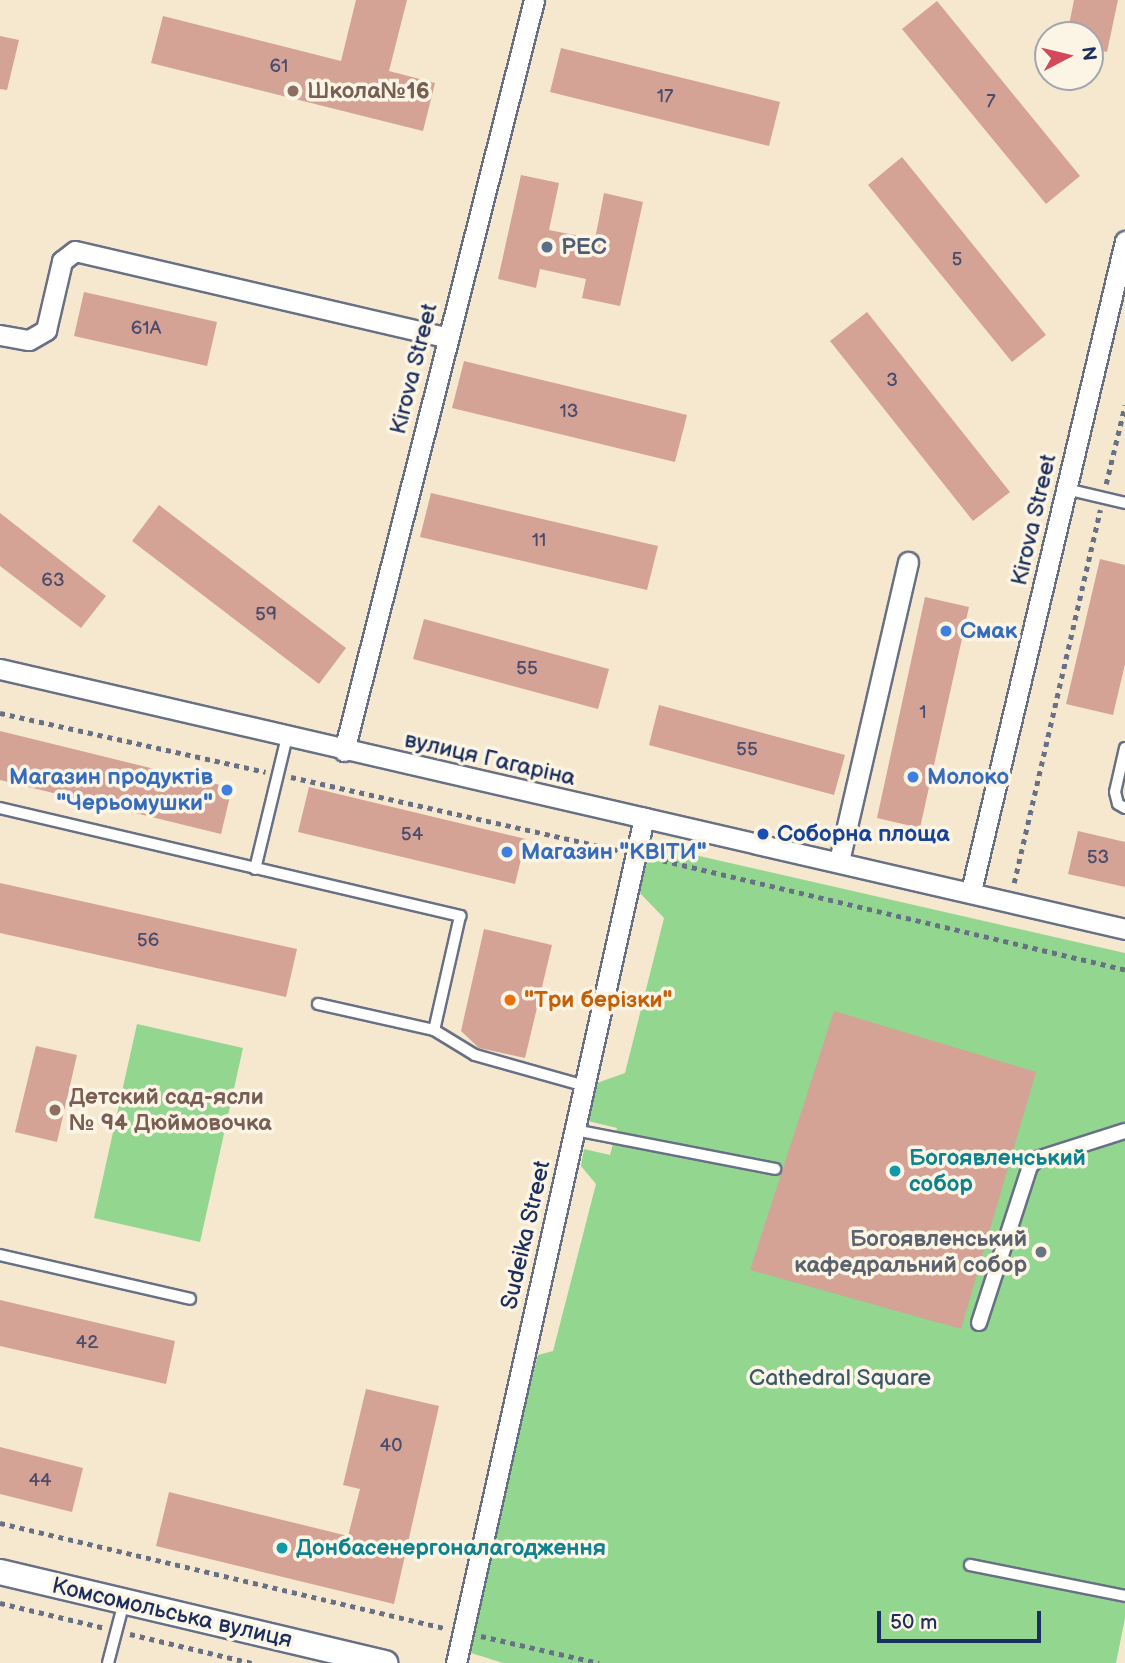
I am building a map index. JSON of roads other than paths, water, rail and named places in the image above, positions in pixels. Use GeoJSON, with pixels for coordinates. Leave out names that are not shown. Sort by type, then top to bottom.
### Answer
{"type":"FeatureCollection","features":[{"type":"Feature","properties":{"kind":"street","name":"Kirova Street"},"geometry":{"type":"LineString","coordinates":[[344,751],[534,0]]}},
{"type":"Feature","properties":{"kind":"street","name":"Kirova Street"},"geometry":{"type":"LineString","coordinates":[[971,891],[1125,241]]}},
{"type":"Feature","properties":{"kind":"street"},"geometry":{"type":"LineString","coordinates":[[0,335],[29,341],[46,330],[62,261],[75,251],[448,338]]}},
{"type":"Feature","properties":{"kind":"street"},"geometry":{"type":"LineString","coordinates":[[839,861],[908,562]]}},
{"type":"Feature","properties":{"kind":"street","name":"вулиця Гагаріна"},"geometry":{"type":"LineString","coordinates":[[0,669],[344,751],[971,891],[1125,929]]}},
{"type":"Feature","properties":{"kind":"street","name":"Sudeika Street"},"geometry":{"type":"LineString","coordinates":[[456,1663],[644,818]]}},
{"type":"Feature","properties":{"kind":"street"},"geometry":{"type":"LineString","coordinates":[[979,1323],[1030,1166],[1037,1159],[1125,1131]]}},
{"type":"Feature","properties":{"kind":"street","name":"Комсомольська вулиця"},"geometry":{"type":"LineString","coordinates":[[0,1572],[385,1663]]}},
{"type":"Feature","properties":{"kind":"lane"},"geometry":{"type":"LineString","coordinates":[[1066,489],[1125,503]]}},
{"type":"Feature","properties":{"kind":"lane"},"geometry":{"type":"LineString","coordinates":[[255,869],[287,737]]}},
{"type":"Feature","properties":{"kind":"lane"},"geometry":{"type":"LineString","coordinates":[[1125,748],[1115,792],[1118,804],[1125,808]]}},
{"type":"Feature","properties":{"kind":"lane"},"geometry":{"type":"LineString","coordinates":[[0,808],[460,916],[434,1030]]}},
{"type":"Feature","properties":{"kind":"lane"},"geometry":{"type":"LineString","coordinates":[[318,1004],[434,1030],[475,1055],[585,1086]]}},
{"type":"Feature","properties":{"kind":"lane"},"geometry":{"type":"LineString","coordinates":[[575,1130],[775,1169]]}},
{"type":"Feature","properties":{"kind":"lane"},"geometry":{"type":"LineString","coordinates":[[0,1255],[190,1299]]}},
{"type":"Feature","properties":{"kind":"lane"},"geometry":{"type":"LineString","coordinates":[[970,1565],[1125,1596]]}},
{"type":"Feature","properties":{"kind":"lane"},"geometry":{"type":"LineString","coordinates":[[108,1663],[124,1602]]}},
{"type":"Feature","properties":{"kind":"place","name":"Школа№16"},"geometry":{"type":"Point","coordinates":[293,91]}},
{"type":"Feature","properties":{"kind":"place","name":"РЕС"},"geometry":{"type":"Point","coordinates":[547,247]}},
{"type":"Feature","properties":{"kind":"place","name":"Смак"},"geometry":{"type":"Point","coordinates":[946,631]}},
{"type":"Feature","properties":{"kind":"place","name":"Молоко"},"geometry":{"type":"Point","coordinates":[913,777]}},
{"type":"Feature","properties":{"kind":"place","name":"Магазин продуктів \"Черьомушки\""},"geometry":{"type":"Point","coordinates":[227,790]}},
{"type":"Feature","properties":{"kind":"place","name":"Соборна площа"},"geometry":{"type":"Point","coordinates":[763,834]}},
{"type":"Feature","properties":{"kind":"place","name":"Магазин \"КВІТИ\""},"geometry":{"type":"Point","coordinates":[507,852]}},
{"type":"Feature","properties":{"kind":"place","name":"\"Три берізки\""},"geometry":{"type":"Point","coordinates":[510,1000]}},
{"type":"Feature","properties":{"kind":"place","name":"Детский сад-ясли № 94 Дюймовочка"},"geometry":{"type":"Point","coordinates":[55,1110]}},
{"type":"Feature","properties":{"kind":"place","name":"Богоявленський собор"},"geometry":{"type":"Point","coordinates":[895,1171]}},
{"type":"Feature","properties":{"kind":"place","name":"Богоявленський кафедральний собор"},"geometry":{"type":"Point","coordinates":[1041,1252]}},
{"type":"Feature","properties":{"kind":"place","name":"Донбасенергоналагодження"},"geometry":{"type":"Point","coordinates":[282,1548]}},
{"type":"Feature","properties":{"kind":"park label","name":"Cathedral Square"},"geometry":{"type":"Point","coordinates":[840,1378]}}]}
